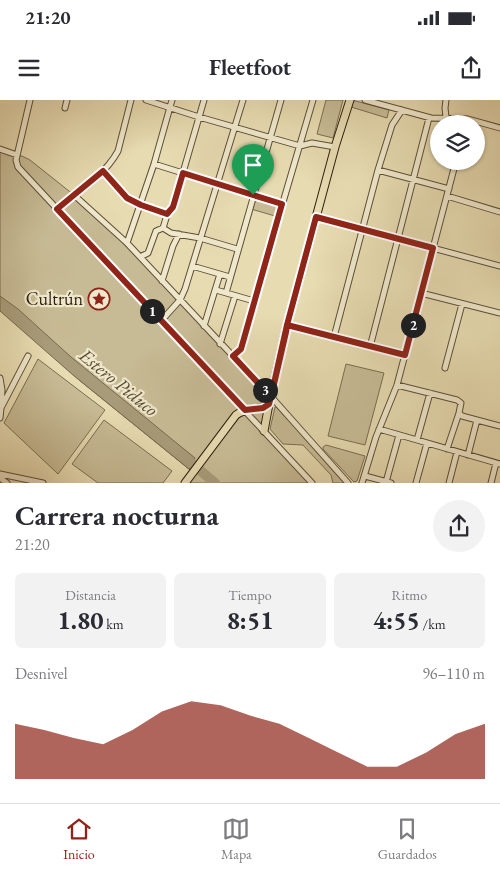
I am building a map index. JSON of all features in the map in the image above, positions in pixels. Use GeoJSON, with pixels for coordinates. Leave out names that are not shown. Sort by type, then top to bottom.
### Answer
{"type":"FeatureCollection","features":[{"type":"Feature","properties":{"kind":"main road"},"geometry":{"type":"LineString","coordinates":[[264,431],[287,325],[335,147],[350,100]]}},
{"type":"Feature","properties":{"kind":"main road"},"geometry":{"type":"LineString","coordinates":[[185,483],[239,412],[263,408],[270,401]]}},
{"type":"Feature","properties":{"kind":"street"},"geometry":{"type":"LineString","coordinates":[[30,100],[16,163],[312,483]]}},
{"type":"Feature","properties":{"kind":"street"},"geometry":{"type":"LineString","coordinates":[[65,108],[67,100]]}},
{"type":"Feature","properties":{"kind":"street"},"geometry":{"type":"LineString","coordinates":[[57,209],[103,171],[118,151],[131,100]]}},
{"type":"Feature","properties":{"kind":"street"},"geometry":{"type":"LineString","coordinates":[[146,100],[300,146],[312,143],[335,147]]}},
{"type":"Feature","properties":{"kind":"street"},"geometry":{"type":"LineString","coordinates":[[127,243],[154,164],[172,100]]}},
{"type":"Feature","properties":{"kind":"street"},"geometry":{"type":"LineString","coordinates":[[163,228],[167,214],[173,207],[204,100]]}},
{"type":"Feature","properties":{"kind":"street"},"geometry":{"type":"LineString","coordinates":[[161,321],[180,300],[243,100]]}},
{"type":"Feature","properties":{"kind":"street"},"geometry":{"type":"LineString","coordinates":[[226,293],[281,100]]}},
{"type":"Feature","properties":{"kind":"street"},"geometry":{"type":"LineString","coordinates":[[233,356],[241,349],[313,100]]}},
{"type":"Feature","properties":{"kind":"street"},"geometry":{"type":"LineString","coordinates":[[365,100],[429,118],[370,347]]}},
{"type":"Feature","properties":{"kind":"street"},"geometry":{"type":"LineString","coordinates":[[446,100],[446,115]]}},
{"type":"Feature","properties":{"kind":"street"},"geometry":{"type":"LineString","coordinates":[[334,337],[378,170],[392,125],[402,110]]}},
{"type":"Feature","properties":{"kind":"street"},"geometry":{"type":"LineString","coordinates":[[485,123],[500,128]]}},
{"type":"Feature","properties":{"kind":"street"},"geometry":{"type":"LineString","coordinates":[[0,150],[17,156]]}},
{"type":"Feature","properties":{"kind":"street"},"geometry":{"type":"LineString","coordinates":[[154,164],[282,204]]}},
{"type":"Feature","properties":{"kind":"street"},"geometry":{"type":"LineString","coordinates":[[378,170],[449,189]]}},
{"type":"Feature","properties":{"kind":"street"},"geometry":{"type":"LineString","coordinates":[[362,483],[379,429],[397,385],[454,170]]}},
{"type":"Feature","properties":{"kind":"street"},"geometry":{"type":"LineString","coordinates":[[103,171],[127,198],[167,214]]}},
{"type":"Feature","properties":{"kind":"street"},"geometry":{"type":"LineString","coordinates":[[74,196],[127,243],[233,356],[270,401],[348,483]]}},
{"type":"Feature","properties":{"kind":"street"},"geometry":{"type":"LineString","coordinates":[[447,196],[500,212]]}},
{"type":"Feature","properties":{"kind":"street"},"geometry":{"type":"LineString","coordinates":[[316,217],[500,266]]}},
{"type":"Feature","properties":{"kind":"street"},"geometry":{"type":"LineString","coordinates":[[163,228],[171,233],[200,238],[237,249]]}},
{"type":"Feature","properties":{"kind":"street"},"geometry":{"type":"LineString","coordinates":[[140,257],[148,253],[156,231],[163,228]]}},
{"type":"Feature","properties":{"kind":"street"},"geometry":{"type":"LineString","coordinates":[[162,281],[178,234]]}},
{"type":"Feature","properties":{"kind":"street"},"geometry":{"type":"LineString","coordinates":[[192,266],[230,277]]}},
{"type":"Feature","properties":{"kind":"street"},"geometry":{"type":"LineString","coordinates":[[204,326],[220,274]]}},
{"type":"Feature","properties":{"kind":"street"},"geometry":{"type":"LineString","coordinates":[[216,290],[254,301]]}},
{"type":"Feature","properties":{"kind":"street"},"geometry":{"type":"LineString","coordinates":[[421,293],[500,313]]}},
{"type":"Feature","properties":{"kind":"street"},"geometry":{"type":"LineString","coordinates":[[220,344],[235,296]]}},
{"type":"Feature","properties":{"kind":"street"},"geometry":{"type":"LineString","coordinates":[[445,368],[462,304]]}},
{"type":"Feature","properties":{"kind":"street"},"geometry":{"type":"LineString","coordinates":[[287,325],[405,355]]}},
{"type":"Feature","properties":{"kind":"street"},"geometry":{"type":"LineString","coordinates":[[1,408],[28,356]]}},
{"type":"Feature","properties":{"kind":"street"},"geometry":{"type":"LineString","coordinates":[[0,378],[2,390],[0,418]]}},
{"type":"Feature","properties":{"kind":"street"},"geometry":{"type":"LineString","coordinates":[[397,385],[457,400],[461,403],[447,448]]}},
{"type":"Feature","properties":{"kind":"street"},"geometry":{"type":"LineString","coordinates":[[417,440],[430,393]]}},
{"type":"Feature","properties":{"kind":"street"},"geometry":{"type":"LineString","coordinates":[[459,413],[462,416],[500,426]]}},
{"type":"Feature","properties":{"kind":"street"},"geometry":{"type":"LineString","coordinates":[[468,455],[478,420]]}},
{"type":"Feature","properties":{"kind":"street"},"geometry":{"type":"LineString","coordinates":[[379,429],[498,463],[491,483]]}},
{"type":"Feature","properties":{"kind":"street"},"geometry":{"type":"LineString","coordinates":[[365,476],[388,482],[399,435]]}},
{"type":"Feature","properties":{"kind":"street"},"geometry":{"type":"LineString","coordinates":[[416,483],[427,443]]}},
{"type":"Feature","properties":{"kind":"street"},"geometry":{"type":"LineString","coordinates":[[448,483],[457,452]]}},
{"type":"Feature","properties":{"kind":"street"},"geometry":{"type":"LineString","coordinates":[[0,474],[43,483]]}},
{"type":"Feature","properties":{"kind":"street"},"geometry":{"type":"LineString","coordinates":[[0,478],[7,483]]}},
{"type":"Feature","properties":{"kind":"shaded area"},"geometry":{"type":"Polygon","coordinates":[[[326,100],[343,100],[333,138],[317,134],[326,100]]]}},
{"type":"Feature","properties":{"kind":"shaded area"},"geometry":{"type":"Polygon","coordinates":[[[352,100],[389,110],[387,118],[351,107],[352,100]]]}},
{"type":"Feature","properties":{"kind":"shaded area"},"geometry":{"type":"Polygon","coordinates":[[[0,150],[30,160],[74,195],[126,244],[270,397],[263,434],[309,483],[189,483],[195,474],[79,380],[23,328],[0,310],[0,150]]]}},
{"type":"Feature","properties":{"kind":"shaded area"},"geometry":{"type":"Polygon","coordinates":[[[255,198],[278,205],[275,216],[251,209],[255,198]]]}},
{"type":"Feature","properties":{"kind":"shaded area"},"geometry":{"type":"Polygon","coordinates":[[[0,296],[18,309],[71,357],[195,458],[189,469],[73,375],[0,311],[0,296]]]}},
{"type":"Feature","properties":{"kind":"shaded area"},"geometry":{"type":"Polygon","coordinates":[[[38,359],[105,410],[58,474],[4,423],[38,359]]]}},
{"type":"Feature","properties":{"kind":"shaded area"},"geometry":{"type":"Polygon","coordinates":[[[346,364],[384,373],[365,445],[328,436],[346,364]]]}},
{"type":"Feature","properties":{"kind":"shaded area"},"geometry":{"type":"Polygon","coordinates":[[[275,407],[348,483],[333,483],[331,475],[303,445],[283,444],[270,429],[275,407]]]}},
{"type":"Feature","properties":{"kind":"shaded area"},"geometry":{"type":"Polygon","coordinates":[[[104,420],[172,471],[163,483],[98,483],[72,464],[104,420]]]}},
{"type":"Feature","properties":{"kind":"shaded area"},"geometry":{"type":"Polygon","coordinates":[[[326,445],[365,456],[357,481],[354,482],[323,449],[326,445]]]}},
{"type":"Feature","properties":{"kind":"waterway","name":"Estero Piduco"},"geometry":{"type":"LineString","coordinates":[[182,455],[215,483]]}},
{"type":"Feature","properties":{"kind":"place","name":"Cultrún"},"geometry":{"type":"Point","coordinates":[99,299]}},
{"type":"Feature","properties":{"kind":"route"},"geometry":{"type":"LineString","coordinates":[[253,195],[183,173],[173,207],[167,214],[127,198],[103,171],[57,209],[245,410],[263,408],[269,404],[271,397],[287,325],[405,355],[433,248],[316,217],[287,325],[286,332],[271,397],[233,356],[241,349],[282,204],[253,195]]}}]}
